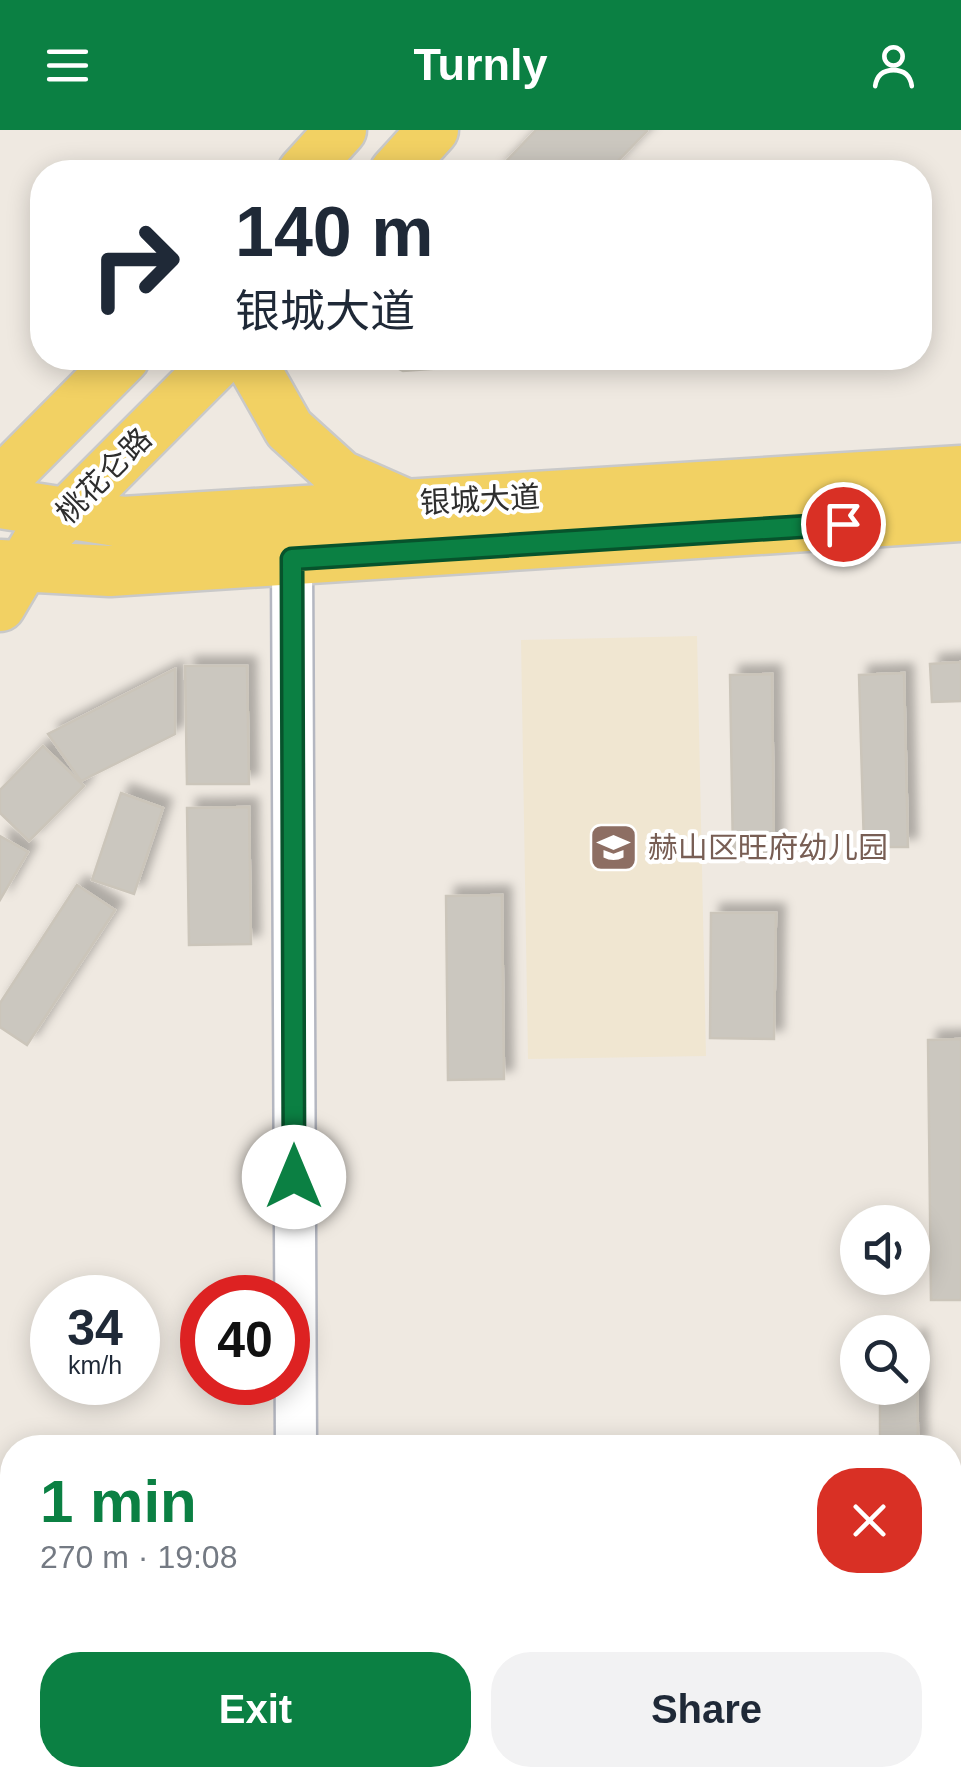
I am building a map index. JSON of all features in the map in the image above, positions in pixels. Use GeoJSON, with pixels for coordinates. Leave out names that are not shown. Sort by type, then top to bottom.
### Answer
{"type":"FeatureCollection","features":[{"type":"Feature","properties":{"kind":"main road"},"geometry":{"type":"LineString","coordinates":[[406,160],[433,130]]}},
{"type":"Feature","properties":{"kind":"main road"},"geometry":{"type":"LineString","coordinates":[[0,482],[112,370]]}},
{"type":"Feature","properties":{"kind":"main road","name":"桃花仑路"},"geometry":{"type":"LineString","coordinates":[[8,579],[210,370]]}},
{"type":"Feature","properties":{"kind":"main road"},"geometry":{"type":"LineString","coordinates":[[256,370],[289,430],[341,476],[404,504]]}},
{"type":"Feature","properties":{"kind":"main road","name":"银城大道"},"geometry":{"type":"LineString","coordinates":[[0,503],[123,522],[961,471]]}},
{"type":"Feature","properties":{"kind":"main road","name":"银城大道"},"geometry":{"type":"LineString","coordinates":[[8,579],[961,516]]}},
{"type":"Feature","properties":{"kind":"street"},"geometry":{"type":"LineString","coordinates":[[292,559],[296,1435]]}},
{"type":"Feature","properties":{"kind":"shaded area","name":"赫山区旺府幼儿园"},"geometry":{"type":"Polygon","coordinates":[[[697,636],[706,1056],[528,1059],[521,640],[697,636]]]}},
{"type":"Feature","properties":{"kind":"building"},"geometry":{"type":"Polygon","coordinates":[[[536,130],[647,131],[619,160],[507,160],[536,130]]]}},
{"type":"Feature","properties":{"kind":"building"},"geometry":{"type":"Polygon","coordinates":[[[961,662],[961,701],[932,702],[930,664],[961,662]]]}},
{"type":"Feature","properties":{"kind":"building"},"geometry":{"type":"Polygon","coordinates":[[[185,666],[247,666],[249,784],[187,784],[185,666]]]}},
{"type":"Feature","properties":{"kind":"building"},"geometry":{"type":"Polygon","coordinates":[[[175,669],[175,734],[81,781],[48,734],[175,669]]]}},
{"type":"Feature","properties":{"kind":"building"},"geometry":{"type":"Polygon","coordinates":[[[904,673],[908,847],[864,847],[859,675],[904,673]]]}},
{"type":"Feature","properties":{"kind":"building"},"geometry":{"type":"Polygon","coordinates":[[[772,674],[774,853],[733,854],[730,675],[772,674]]]}},
{"type":"Feature","properties":{"kind":"building"},"geometry":{"type":"Polygon","coordinates":[[[43,746],[84,786],[29,841],[0,813],[0,790],[43,746]]]}},
{"type":"Feature","properties":{"kind":"building"},"geometry":{"type":"Polygon","coordinates":[[[121,793],[163,808],[134,894],[92,880],[121,793]]]}},
{"type":"Feature","properties":{"kind":"building"},"geometry":{"type":"Polygon","coordinates":[[[249,807],[251,944],[189,945],[187,808],[249,807]]]}},
{"type":"Feature","properties":{"kind":"building"},"geometry":{"type":"Polygon","coordinates":[[[0,836],[28,852],[0,900],[0,836]]]}},
{"type":"Feature","properties":{"kind":"building"},"geometry":{"type":"Polygon","coordinates":[[[77,885],[115,910],[27,1045],[0,1027],[0,1003],[77,885]]]}},
{"type":"Feature","properties":{"kind":"building"},"geometry":{"type":"Polygon","coordinates":[[[502,895],[504,1079],[448,1080],[446,896],[502,895]]]}},
{"type":"Feature","properties":{"kind":"building"},"geometry":{"type":"Polygon","coordinates":[[[711,913],[776,913],[774,1039],[710,1038],[711,913]]]}},
{"type":"Feature","properties":{"kind":"building"},"geometry":{"type":"Polygon","coordinates":[[[961,1039],[961,1300],[931,1300],[928,1040],[961,1039]]]}},
{"type":"Feature","properties":{"kind":"building"},"geometry":{"type":"Polygon","coordinates":[[[880,1405],[918,1405],[918,1435],[880,1435],[880,1405]]]}},
{"type":"Feature","properties":{"kind":"place","name":"赫山区旺府幼儿园"},"geometry":{"type":"Point","coordinates":[613,848]}},
{"type":"Feature","properties":{"kind":"route"},"geometry":{"type":"LineString","coordinates":[[294,1177],[292,559],[843,524]]}}]}
